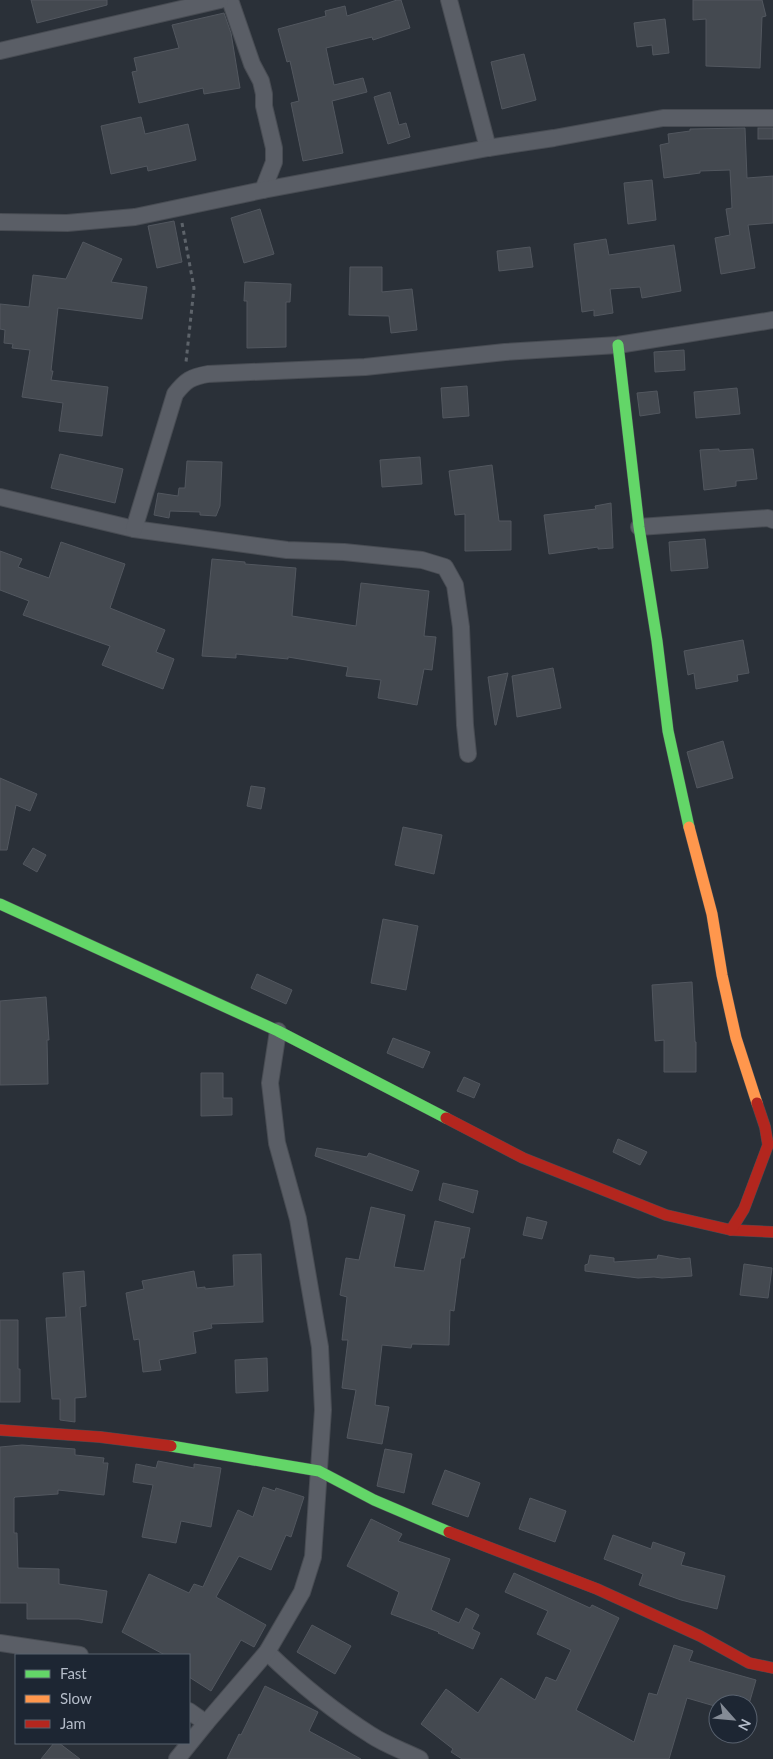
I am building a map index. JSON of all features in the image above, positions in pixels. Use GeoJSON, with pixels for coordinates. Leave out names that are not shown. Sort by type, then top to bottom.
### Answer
{"type":"FeatureCollection","features":[{"type":"Feature","properties":{"kind":"street"},"geometry":{"type":"LineString","coordinates":[[0,51],[220,0]]}},
{"type":"Feature","properties":{"kind":"street"},"geometry":{"type":"LineString","coordinates":[[230,0],[252,64],[261,82],[264,106],[274,148],[274,162],[263,190]]}},
{"type":"Feature","properties":{"kind":"street"},"geometry":{"type":"LineString","coordinates":[[449,0],[488,148]]}},
{"type":"Feature","properties":{"kind":"street"},"geometry":{"type":"LineString","coordinates":[[0,222],[67,223],[135,217],[263,190],[662,118],[773,118]]}},
{"type":"Feature","properties":{"kind":"street"},"geometry":{"type":"LineString","coordinates":[[134,529],[175,394],[184,382],[194,377],[208,374],[365,367],[505,352],[618,345],[773,320]]}},
{"type":"Feature","properties":{"kind":"street"},"geometry":{"type":"LineString","coordinates":[[618,345],[639,527],[657,641],[668,731],[682,798],[712,914],[722,975],[736,1038],[765,1127],[768,1145],[744,1209],[731,1230]]}},
{"type":"Feature","properties":{"kind":"street"},"geometry":{"type":"LineString","coordinates":[[0,497],[134,529],[287,550],[344,552],[422,560],[445,567],[455,585],[461,627],[468,754]]}},
{"type":"Feature","properties":{"kind":"street"},"geometry":{"type":"LineString","coordinates":[[639,527],[768,518],[773,520]]}},
{"type":"Feature","properties":{"kind":"street"},"geometry":{"type":"LineString","coordinates":[[0,904],[278,1031],[523,1158],[666,1215],[731,1230],[773,1232]]}},
{"type":"Feature","properties":{"kind":"street"},"geometry":{"type":"LineString","coordinates":[[190,1743],[267,1652],[302,1592],[312,1557],[323,1410],[320,1347],[298,1219],[277,1143],[270,1083],[278,1031]]}},
{"type":"Feature","properties":{"kind":"street"},"geometry":{"type":"LineString","coordinates":[[0,1430],[100,1437],[160,1444],[319,1471],[374,1500],[445,1530],[597,1589],[685,1629],[749,1662],[773,1668]]}},
{"type":"Feature","properties":{"kind":"street"},"geometry":{"type":"LineString","coordinates":[[0,1643],[73,1654]]}},
{"type":"Feature","properties":{"kind":"street"},"geometry":{"type":"LineString","coordinates":[[267,1652],[296,1680],[372,1736],[420,1759]]}},
{"type":"Feature","properties":{"kind":"street"},"geometry":{"type":"LineString","coordinates":[[190,1712],[206,1723]]}},
{"type":"Feature","properties":{"kind":"street"},"geometry":{"type":"LineString","coordinates":[[177,1759],[189,1744]]}},
{"type":"Feature","properties":{"kind":"path"},"geometry":{"type":"LineString","coordinates":[[179,208],[194,288],[184,382]]}},
{"type":"Feature","properties":{"kind":"building"},"geometry":{"type":"Polygon","coordinates":[[[31,0],[107,0],[107,5],[37,23],[31,0]]]}},
{"type":"Feature","properties":{"kind":"building"},"geometry":{"type":"Polygon","coordinates":[[[401,0],[410,28],[373,40],[372,37],[326,48],[334,85],[363,78],[367,92],[332,101],[343,153],[303,161],[291,103],[299,101],[290,61],[287,62],[278,29],[326,16],[325,11],[345,6],[347,16],[401,0]]]}},
{"type":"Feature","properties":{"kind":"building"},"geometry":{"type":"Polygon","coordinates":[[[693,0],[762,0],[766,16],[762,17],[760,68],[706,66],[706,19],[693,20],[693,0]]]}},
{"type":"Feature","properties":{"kind":"building"},"geometry":{"type":"Polygon","coordinates":[[[224,13],[231,33],[240,88],[204,94],[203,88],[139,103],[132,72],[137,71],[134,58],[179,48],[172,25],[224,13]]]}},
{"type":"Feature","properties":{"kind":"building"},"geometry":{"type":"Polygon","coordinates":[[[665,19],[669,53],[653,55],[652,45],[637,47],[634,23],[665,19]]]}},
{"type":"Feature","properties":{"kind":"building"},"geometry":{"type":"Polygon","coordinates":[[[524,54],[536,100],[502,109],[491,62],[524,54]]]}},
{"type":"Feature","properties":{"kind":"building"},"geometry":{"type":"Polygon","coordinates":[[[390,92],[399,125],[406,123],[410,137],[388,144],[374,97],[390,92]]]}},
{"type":"Feature","properties":{"kind":"building"},"geometry":{"type":"Polygon","coordinates":[[[141,117],[145,134],[188,124],[196,160],[148,171],[147,166],[111,174],[101,126],[141,117]]]}},
{"type":"Feature","properties":{"kind":"building"},"geometry":{"type":"Polygon","coordinates":[[[745,128],[747,178],[773,176],[773,223],[748,225],[755,268],[721,274],[715,238],[730,235],[726,209],[732,208],[730,170],[700,171],[700,173],[664,178],[660,145],[669,143],[668,134],[690,131],[690,129],[745,128]]]}},
{"type":"Feature","properties":{"kind":"building"},"geometry":{"type":"Polygon","coordinates":[[[758,128],[773,128],[773,139],[758,139],[758,128]]]}},
{"type":"Feature","properties":{"kind":"building"},"geometry":{"type":"Polygon","coordinates":[[[652,180],[656,220],[628,224],[624,183],[652,180]]]}},
{"type":"Feature","properties":{"kind":"building"},"geometry":{"type":"Polygon","coordinates":[[[260,209],[274,254],[244,263],[231,218],[260,209]]]}},
{"type":"Feature","properties":{"kind":"building"},"geometry":{"type":"Polygon","coordinates":[[[174,221],[182,262],[157,268],[148,226],[174,221]]]}},
{"type":"Feature","properties":{"kind":"building"},"geometry":{"type":"Polygon","coordinates":[[[606,239],[609,255],[674,245],[681,291],[642,298],[640,287],[610,289],[613,313],[594,316],[594,310],[582,312],[574,244],[606,239]]]}},
{"type":"Feature","properties":{"kind":"building"},"geometry":{"type":"Polygon","coordinates":[[[83,242],[122,259],[111,282],[147,287],[142,319],[58,308],[51,380],[108,387],[102,436],[59,431],[63,403],[22,397],[30,350],[12,348],[13,344],[4,343],[5,330],[0,329],[0,304],[29,307],[33,275],[66,279],[83,242]]]}},
{"type":"Feature","properties":{"kind":"building"},"geometry":{"type":"Polygon","coordinates":[[[530,247],[533,267],[499,271],[497,251],[530,247]]]}},
{"type":"Feature","properties":{"kind":"building"},"geometry":{"type":"Polygon","coordinates":[[[350,267],[382,267],[382,292],[412,289],[417,330],[391,333],[389,316],[349,315],[350,267]]]}},
{"type":"Feature","properties":{"kind":"building"},"geometry":{"type":"Polygon","coordinates":[[[245,282],[291,284],[290,302],[286,302],[286,347],[247,348],[247,301],[244,301],[245,282]]]}},
{"type":"Feature","properties":{"kind":"building"},"geometry":{"type":"Polygon","coordinates":[[[684,350],[685,370],[655,372],[654,352],[684,350]]]}},
{"type":"Feature","properties":{"kind":"building"},"geometry":{"type":"Polygon","coordinates":[[[467,386],[469,416],[443,418],[441,388],[467,386]]]}},
{"type":"Feature","properties":{"kind":"building"},"geometry":{"type":"Polygon","coordinates":[[[737,388],[740,414],[696,418],[694,392],[737,388]]]}},
{"type":"Feature","properties":{"kind":"building"},"geometry":{"type":"Polygon","coordinates":[[[657,391],[660,413],[640,416],[637,393],[657,391]]]}},
{"type":"Feature","properties":{"kind":"building"},"geometry":{"type":"Polygon","coordinates":[[[719,449],[719,451],[753,449],[757,479],[736,481],[736,486],[704,490],[700,450],[719,449]]]}},
{"type":"Feature","properties":{"kind":"building"},"geometry":{"type":"Polygon","coordinates":[[[60,454],[123,469],[115,503],[51,488],[60,454]]]}},
{"type":"Feature","properties":{"kind":"building"},"geometry":{"type":"Polygon","coordinates":[[[420,457],[422,484],[382,487],[380,460],[420,457]]]}},
{"type":"Feature","properties":{"kind":"building"},"geometry":{"type":"Polygon","coordinates":[[[187,461],[222,462],[220,506],[216,516],[200,515],[200,512],[170,511],[169,518],[154,515],[158,493],[178,496],[179,488],[185,488],[187,461]]]}},
{"type":"Feature","properties":{"kind":"building"},"geometry":{"type":"Polygon","coordinates":[[[492,465],[499,521],[511,521],[511,550],[465,551],[465,514],[455,515],[449,471],[492,465]]]}},
{"type":"Feature","properties":{"kind":"building"},"geometry":{"type":"Polygon","coordinates":[[[611,503],[613,548],[598,549],[598,547],[549,554],[544,515],[596,509],[595,506],[611,503]]]}},
{"type":"Feature","properties":{"kind":"building"},"geometry":{"type":"Polygon","coordinates":[[[705,539],[708,568],[671,571],[669,542],[705,539]]]}},
{"type":"Feature","properties":{"kind":"building"},"geometry":{"type":"Polygon","coordinates":[[[61,542],[125,564],[110,608],[165,630],[156,652],[174,659],[163,689],[102,665],[110,646],[23,615],[29,601],[0,590],[0,551],[22,559],[18,567],[49,578],[61,542]]]}},
{"type":"Feature","properties":{"kind":"building"},"geometry":{"type":"Polygon","coordinates":[[[212,559],[296,568],[292,616],[356,626],[361,583],[429,591],[424,636],[436,637],[432,670],[424,669],[417,705],[378,698],[381,680],[346,676],[348,667],[288,657],[288,659],[236,654],[236,658],[202,656],[212,559]]]}},
{"type":"Feature","properties":{"kind":"building"},"geometry":{"type":"Polygon","coordinates":[[[743,640],[749,673],[737,675],[738,681],[696,689],[694,673],[688,675],[684,651],[743,640]]]}},
{"type":"Feature","properties":{"kind":"building"},"geometry":{"type":"Polygon","coordinates":[[[553,668],[561,708],[517,717],[512,676],[553,668]]]}},
{"type":"Feature","properties":{"kind":"building"},"geometry":{"type":"Polygon","coordinates":[[[508,673],[496,725],[495,725],[488,677],[508,673]]]}},
{"type":"Feature","properties":{"kind":"building"},"geometry":{"type":"Polygon","coordinates":[[[723,741],[733,778],[697,788],[687,752],[723,741]]]}},
{"type":"Feature","properties":{"kind":"building"},"geometry":{"type":"Polygon","coordinates":[[[0,778],[37,794],[30,811],[16,805],[7,850],[0,850],[0,778]]]}},
{"type":"Feature","properties":{"kind":"building"},"geometry":{"type":"Polygon","coordinates":[[[251,786],[265,788],[261,809],[247,806],[251,786]]]}},
{"type":"Feature","properties":{"kind":"building"},"geometry":{"type":"Polygon","coordinates":[[[403,827],[442,835],[434,874],[395,865],[403,827]]]}},
{"type":"Feature","properties":{"kind":"building"},"geometry":{"type":"Polygon","coordinates":[[[33,848],[46,855],[37,872],[23,864],[33,848]]]}},
{"type":"Feature","properties":{"kind":"building"},"geometry":{"type":"Polygon","coordinates":[[[383,919],[418,926],[406,990],[371,983],[383,919]]]}},
{"type":"Feature","properties":{"kind":"building"},"geometry":{"type":"Polygon","coordinates":[[[257,974],[292,990],[286,1004],[251,988],[257,974]]]}},
{"type":"Feature","properties":{"kind":"building"},"geometry":{"type":"Polygon","coordinates":[[[692,982],[696,1072],[664,1072],[664,1040],[655,1041],[652,985],[692,982]]]}},
{"type":"Feature","properties":{"kind":"building"},"geometry":{"type":"Polygon","coordinates":[[[46,997],[49,1040],[47,1040],[48,1084],[0,1085],[0,1001],[46,997]]]}},
{"type":"Feature","properties":{"kind":"building"},"geometry":{"type":"Polygon","coordinates":[[[393,1038],[430,1052],[423,1068],[387,1053],[393,1038]]]}},
{"type":"Feature","properties":{"kind":"building"},"geometry":{"type":"Polygon","coordinates":[[[201,1073],[223,1073],[223,1098],[232,1098],[232,1115],[201,1116],[201,1073]]]}},
{"type":"Feature","properties":{"kind":"building"},"geometry":{"type":"Polygon","coordinates":[[[464,1077],[480,1084],[474,1098],[457,1091],[464,1077]]]}},
{"type":"Feature","properties":{"kind":"building"},"geometry":{"type":"Polygon","coordinates":[[[618,1139],[647,1152],[640,1165],[613,1152],[618,1139]]]}},
{"type":"Feature","properties":{"kind":"building"},"geometry":{"type":"Polygon","coordinates":[[[317,1148],[367,1157],[369,1153],[419,1171],[412,1191],[315,1156],[317,1148]]]}},
{"type":"Feature","properties":{"kind":"building"},"geometry":{"type":"Polygon","coordinates":[[[443,1183],[478,1191],[473,1213],[439,1200],[443,1183]]]}},
{"type":"Feature","properties":{"kind":"building"},"geometry":{"type":"Polygon","coordinates":[[[371,1207],[405,1215],[394,1267],[424,1271],[435,1221],[470,1228],[464,1258],[461,1258],[454,1311],[450,1310],[449,1345],[412,1344],[411,1348],[382,1345],[375,1405],[389,1407],[382,1444],[347,1438],[356,1390],[342,1388],[348,1340],[342,1340],[347,1297],[340,1295],[346,1258],[359,1260],[371,1207]]]}},
{"type":"Feature","properties":{"kind":"building"},"geometry":{"type":"Polygon","coordinates":[[[527,1217],[547,1222],[542,1239],[523,1235],[527,1217]]]}},
{"type":"Feature","properties":{"kind":"building"},"geometry":{"type":"Polygon","coordinates":[[[261,1254],[263,1322],[211,1324],[212,1328],[193,1332],[196,1353],[159,1360],[161,1370],[143,1372],[139,1339],[134,1340],[126,1293],[144,1289],[142,1281],[194,1271],[197,1288],[234,1286],[233,1255],[261,1254]]]}},
{"type":"Feature","properties":{"kind":"building"},"geometry":{"type":"Polygon","coordinates":[[[590,1255],[614,1258],[614,1262],[657,1259],[658,1255],[680,1259],[690,1258],[692,1276],[638,1278],[585,1271],[585,1265],[588,1264],[590,1255]]]}},
{"type":"Feature","properties":{"kind":"building"},"geometry":{"type":"Polygon","coordinates":[[[744,1264],[772,1268],[768,1298],[740,1295],[744,1264]]]}},
{"type":"Feature","properties":{"kind":"building"},"geometry":{"type":"Polygon","coordinates":[[[84,1271],[86,1306],[80,1307],[86,1397],[75,1398],[75,1422],[60,1420],[60,1399],[52,1399],[46,1318],[66,1317],[63,1273],[84,1271]]]}},
{"type":"Feature","properties":{"kind":"building"},"geometry":{"type":"Polygon","coordinates":[[[0,1320],[18,1320],[20,1402],[0,1402],[0,1320]]]}},
{"type":"Feature","properties":{"kind":"building"},"geometry":{"type":"Polygon","coordinates":[[[267,1358],[268,1391],[236,1393],[235,1360],[267,1358]]]}},
{"type":"Feature","properties":{"kind":"building"},"geometry":{"type":"Polygon","coordinates":[[[22,1445],[75,1449],[75,1455],[104,1458],[103,1463],[108,1463],[104,1495],[58,1490],[58,1494],[14,1498],[14,1533],[17,1533],[18,1568],[59,1569],[59,1584],[107,1591],[102,1623],[79,1619],[27,1619],[27,1603],[0,1603],[0,1447],[22,1445]]]}},
{"type":"Feature","properties":{"kind":"building"},"geometry":{"type":"Polygon","coordinates":[[[385,1449],[412,1454],[404,1493],[377,1486],[385,1449]]]}},
{"type":"Feature","properties":{"kind":"building"},"geometry":{"type":"Polygon","coordinates":[[[158,1461],[194,1468],[194,1464],[221,1468],[211,1527],[181,1521],[176,1543],[142,1537],[153,1485],[133,1482],[136,1464],[156,1468],[158,1461]]]}},
{"type":"Feature","properties":{"kind":"building"},"geometry":{"type":"Polygon","coordinates":[[[445,1470],[480,1483],[468,1517],[432,1504],[445,1470]]]}},
{"type":"Feature","properties":{"kind":"building"},"geometry":{"type":"Polygon","coordinates":[[[263,1487],[275,1491],[276,1488],[304,1497],[291,1537],[286,1535],[271,1570],[239,1556],[216,1597],[266,1625],[254,1647],[241,1640],[211,1691],[190,1678],[190,1654],[163,1654],[122,1632],[149,1574],[189,1593],[194,1584],[203,1587],[238,1510],[253,1517],[263,1487]]]}},
{"type":"Feature","properties":{"kind":"building"},"geometry":{"type":"Polygon","coordinates":[[[530,1498],[566,1511],[555,1542],[519,1529],[530,1498]]]}},
{"type":"Feature","properties":{"kind":"building"},"geometry":{"type":"Polygon","coordinates":[[[371,1519],[402,1534],[398,1541],[450,1559],[431,1610],[459,1623],[466,1608],[479,1615],[472,1629],[480,1633],[473,1649],[439,1632],[391,1614],[399,1592],[347,1566],[371,1519]]]}},
{"type":"Feature","properties":{"kind":"building"},"geometry":{"type":"Polygon","coordinates":[[[613,1535],[651,1549],[653,1542],[685,1553],[681,1565],[725,1576],[717,1609],[681,1600],[639,1585],[643,1574],[604,1559],[613,1535]]]}},
{"type":"Feature","properties":{"kind":"building"},"geometry":{"type":"Polygon","coordinates":[[[514,1573],[590,1608],[592,1605],[619,1618],[576,1710],[634,1742],[649,1693],[657,1695],[674,1645],[693,1651],[689,1661],[756,1680],[752,1694],[708,1694],[708,1704],[687,1698],[669,1759],[462,1759],[451,1752],[453,1749],[421,1724],[446,1689],[478,1713],[501,1678],[535,1700],[546,1677],[556,1681],[571,1650],[537,1634],[548,1611],[505,1592],[514,1573]]]}},
{"type":"Feature","properties":{"kind":"building"},"geometry":{"type":"Polygon","coordinates":[[[312,1625],[351,1646],[335,1674],[297,1652],[312,1625]]]}},
{"type":"Feature","properties":{"kind":"building"},"geometry":{"type":"Polygon","coordinates":[[[265,1686],[318,1712],[309,1731],[361,1759],[227,1759],[265,1686]]]}},
{"type":"Feature","properties":{"kind":"building"},"geometry":{"type":"Polygon","coordinates":[[[53,1744],[60,1744],[80,1759],[41,1759],[53,1744]]]}},
{"type":"Feature","properties":{"kind":"traffic: fast"},"geometry":{"type":"LineString","coordinates":[[618,345],[639,527],[657,641],[668,731],[689,827]]}},
{"type":"Feature","properties":{"kind":"traffic: fast"},"geometry":{"type":"LineString","coordinates":[[0,904],[278,1031],[446,1118]]}},
{"type":"Feature","properties":{"kind":"traffic: fast"},"geometry":{"type":"LineString","coordinates":[[171,1446],[319,1471],[374,1500],[449,1532]]}},
{"type":"Feature","properties":{"kind":"traffic: slow"},"geometry":{"type":"LineString","coordinates":[[689,827],[712,914],[722,975],[736,1038],[757,1103]]}},
{"type":"Feature","properties":{"kind":"traffic: jam"},"geometry":{"type":"LineString","coordinates":[[731,1230],[744,1209],[768,1145],[765,1127],[757,1103]]}},
{"type":"Feature","properties":{"kind":"traffic: jam"},"geometry":{"type":"LineString","coordinates":[[446,1118],[523,1158],[666,1215],[731,1230],[773,1232]]}},
{"type":"Feature","properties":{"kind":"traffic: jam"},"geometry":{"type":"LineString","coordinates":[[0,1430],[100,1437],[171,1446]]}},
{"type":"Feature","properties":{"kind":"traffic: jam"},"geometry":{"type":"LineString","coordinates":[[449,1532],[597,1589],[700,1636],[749,1663],[773,1668]]}}]}
